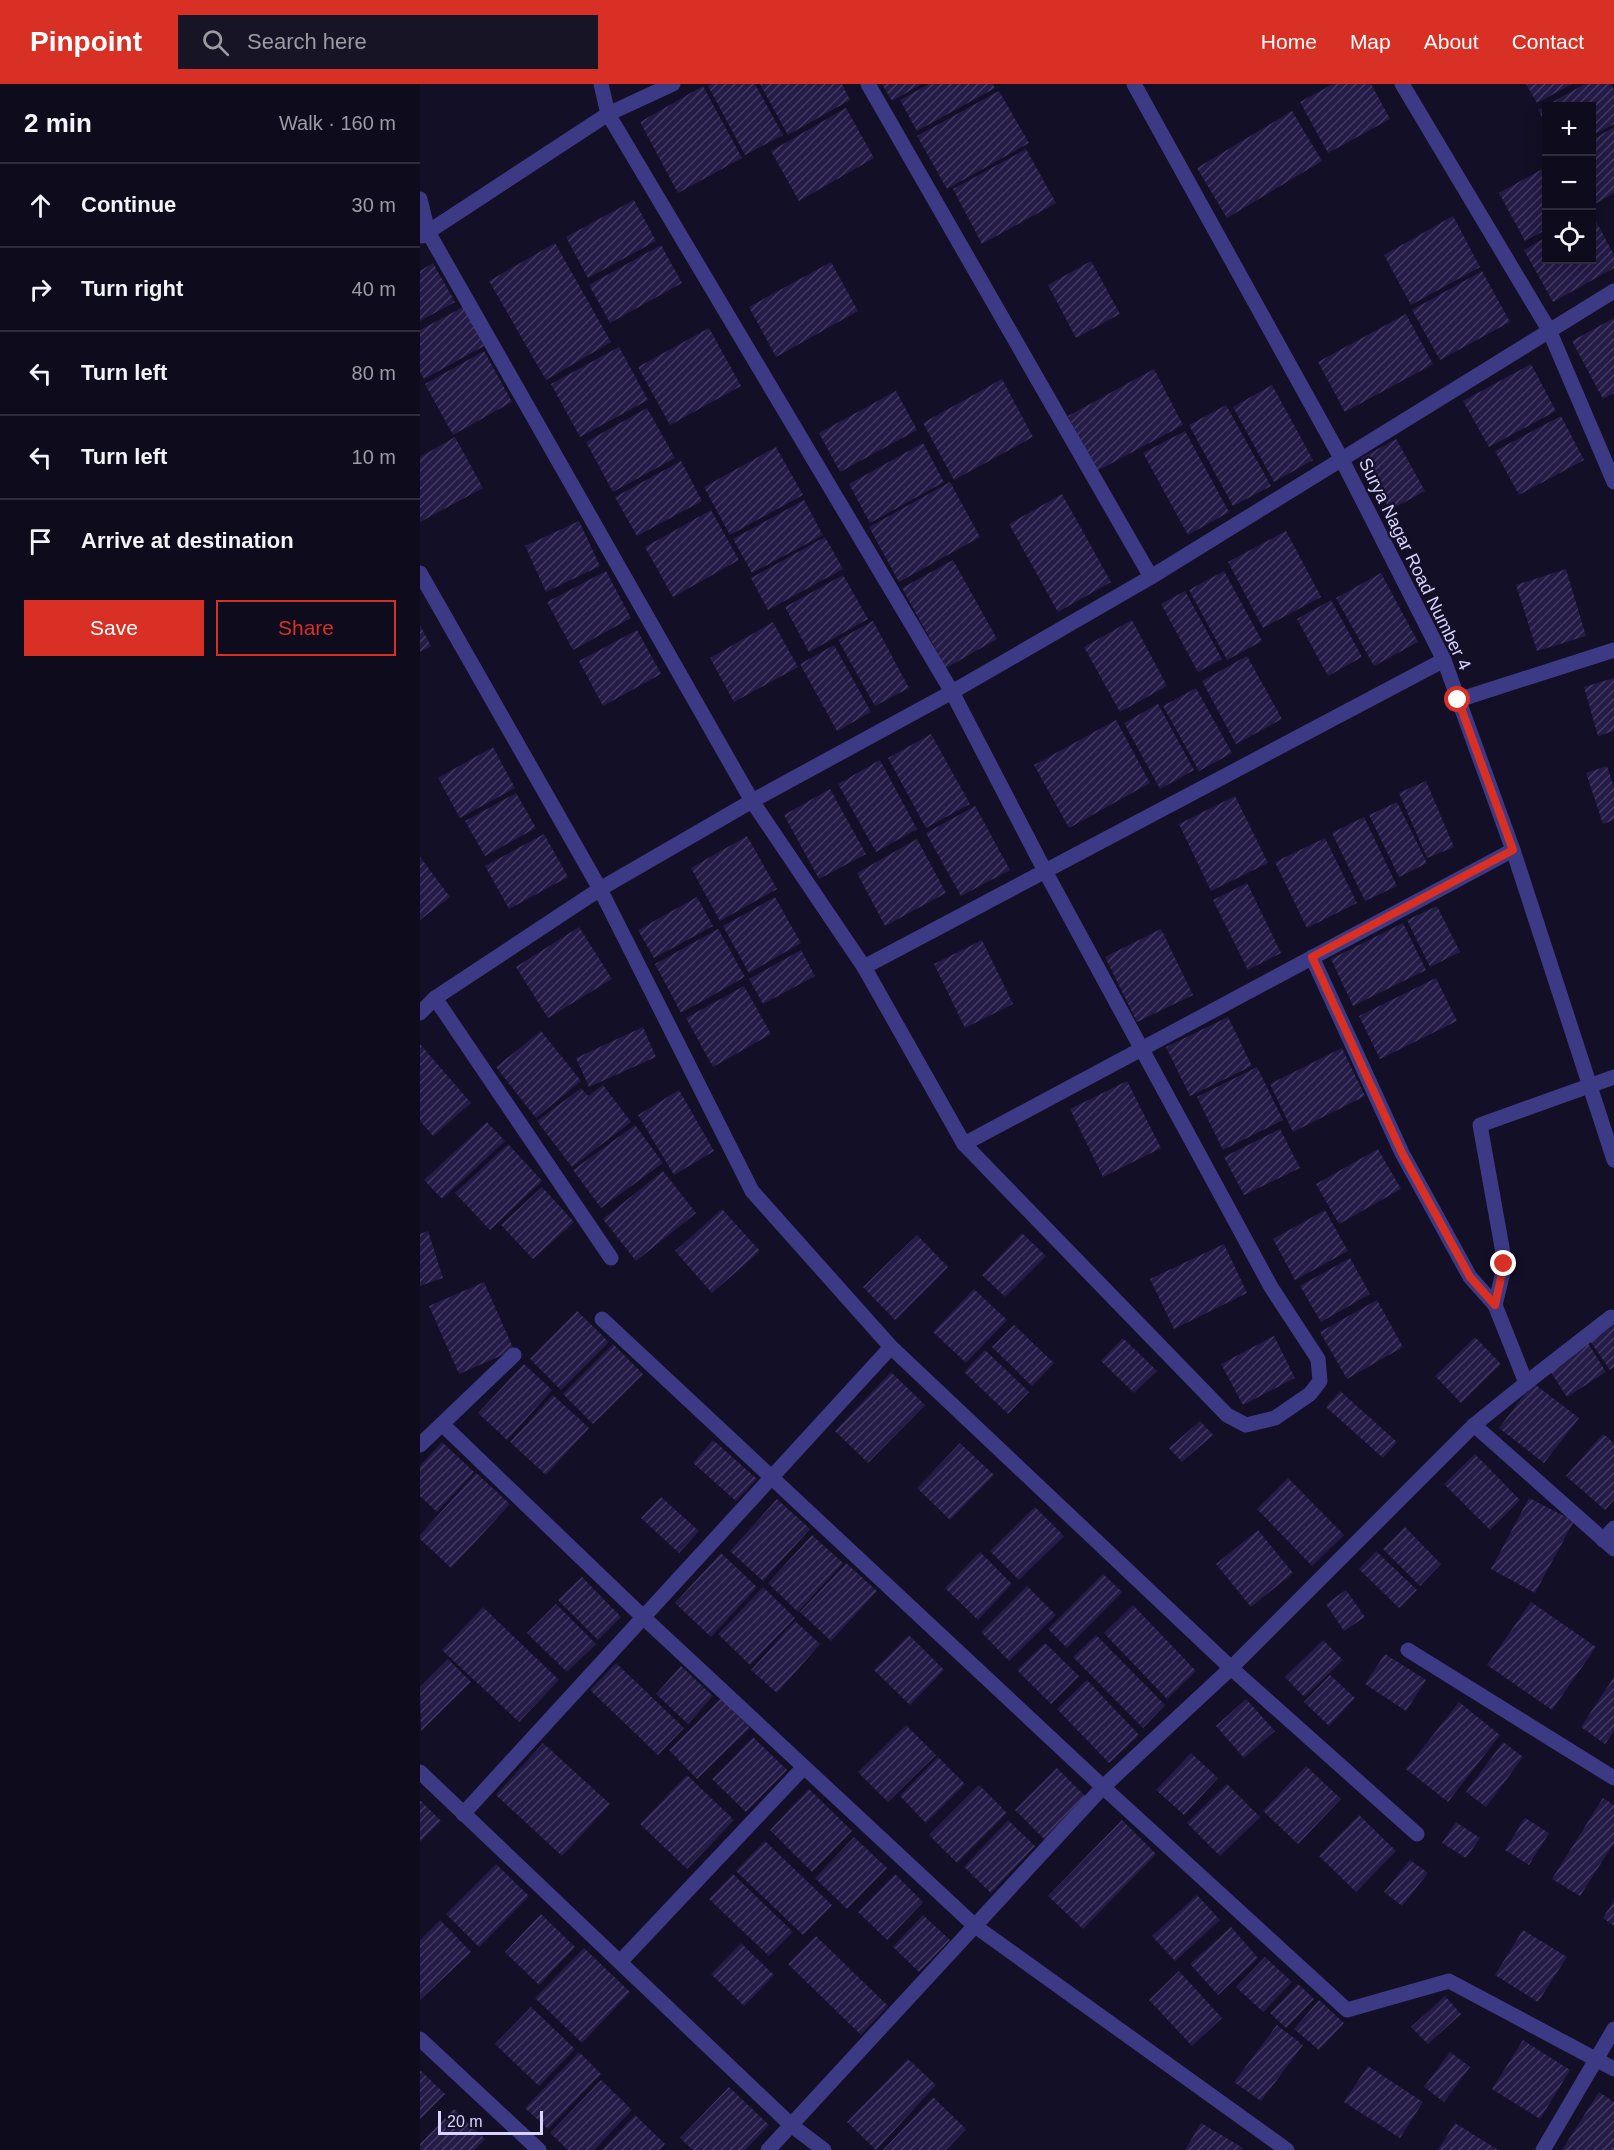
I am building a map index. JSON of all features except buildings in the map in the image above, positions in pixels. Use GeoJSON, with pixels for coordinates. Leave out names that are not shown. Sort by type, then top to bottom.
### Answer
{"type":"FeatureCollection","features":[{"type":"Feature","properties":{"kind":"street"},"geometry":{"type":"LineString","coordinates":[[420,199],[424,235],[752,801],[864,967],[964,1144],[1227,1415],[1246,1425],[1275,1418],[1310,1394],[1320,1381],[1318,1359],[1271,1287],[1045,871],[952,692],[608,114],[602,84]]}},
{"type":"Feature","properties":{"kind":"street"},"geometry":{"type":"LineString","coordinates":[[424,235],[608,114],[673,84]]}},
{"type":"Feature","properties":{"kind":"street"},"geometry":{"type":"LineString","coordinates":[[867,84],[1150,577]]}},
{"type":"Feature","properties":{"kind":"street","name":"Surya Nagar Road Number 4"},"geometry":{"type":"LineString","coordinates":[[1134,84],[1341,458],[1444,660],[1513,850],[1614,1160]]}},
{"type":"Feature","properties":{"kind":"street"},"geometry":{"type":"LineString","coordinates":[[1402,84],[1549,330],[1614,482]]}},
{"type":"Feature","properties":{"kind":"street"},"geometry":{"type":"LineString","coordinates":[[420,1013],[435,998],[600,889],[752,801],[952,692],[1150,577],[1614,291]]}},
{"type":"Feature","properties":{"kind":"street"},"geometry":{"type":"LineString","coordinates":[[420,573],[600,889],[752,1191],[891,1347],[1231,1668],[1417,1834]]}},
{"type":"Feature","properties":{"kind":"street"},"geometry":{"type":"LineString","coordinates":[[1458,700],[1614,650]]}},
{"type":"Feature","properties":{"kind":"street"},"geometry":{"type":"LineString","coordinates":[[864,967],[1444,660]]}},
{"type":"Feature","properties":{"kind":"street"},"geometry":{"type":"LineString","coordinates":[[964,1144],[1513,850]]}},
{"type":"Feature","properties":{"kind":"street"},"geometry":{"type":"LineString","coordinates":[[1312,957],[1402,1153],[1470,1277],[1495,1305],[1526,1383]]}},
{"type":"Feature","properties":{"kind":"street"},"geometry":{"type":"LineString","coordinates":[[435,998],[611,1258]]}},
{"type":"Feature","properties":{"kind":"street"},"geometry":{"type":"LineString","coordinates":[[1495,1305],[1504,1264],[1480,1125],[1614,1077]]}},
{"type":"Feature","properties":{"kind":"street"},"geometry":{"type":"LineString","coordinates":[[768,2150],[1103,1787],[1231,1668],[1474,1425],[1611,1317]]}},
{"type":"Feature","properties":{"kind":"street"},"geometry":{"type":"LineString","coordinates":[[602,1319],[1103,1787],[1347,2010],[1449,1981],[1614,2069]]}},
{"type":"Feature","properties":{"kind":"street"},"geometry":{"type":"LineString","coordinates":[[464,1814],[891,1347]]}},
{"type":"Feature","properties":{"kind":"street"},"geometry":{"type":"LineString","coordinates":[[420,1445],[514,1355]]}},
{"type":"Feature","properties":{"kind":"street"},"geometry":{"type":"LineString","coordinates":[[442,1424],[643,1617],[975,1926],[1287,2150]]}},
{"type":"Feature","properties":{"kind":"street"},"geometry":{"type":"LineString","coordinates":[[1474,1425],[1609,1545],[1614,1528]]}},
{"type":"Feature","properties":{"kind":"street"},"geometry":{"type":"LineString","coordinates":[[1408,1650],[1614,1778]]}},
{"type":"Feature","properties":{"kind":"street"},"geometry":{"type":"LineString","coordinates":[[620,1962],[804,1767]]}},
{"type":"Feature","properties":{"kind":"street"},"geometry":{"type":"LineString","coordinates":[[420,1772],[791,2125],[824,2150]]}},
{"type":"Feature","properties":{"kind":"street"},"geometry":{"type":"LineString","coordinates":[[1543,2150],[1614,2029]]}},
{"type":"Feature","properties":{"kind":"street"},"geometry":{"type":"LineString","coordinates":[[420,2039],[539,2150]]}},
{"type":"Feature","properties":{"kind":"route"},"geometry":{"type":"LineString","coordinates":[[1458,700],[1513,850],[1312,957],[1402,1153],[1470,1277],[1495,1305],[1504,1264]]}}]}
